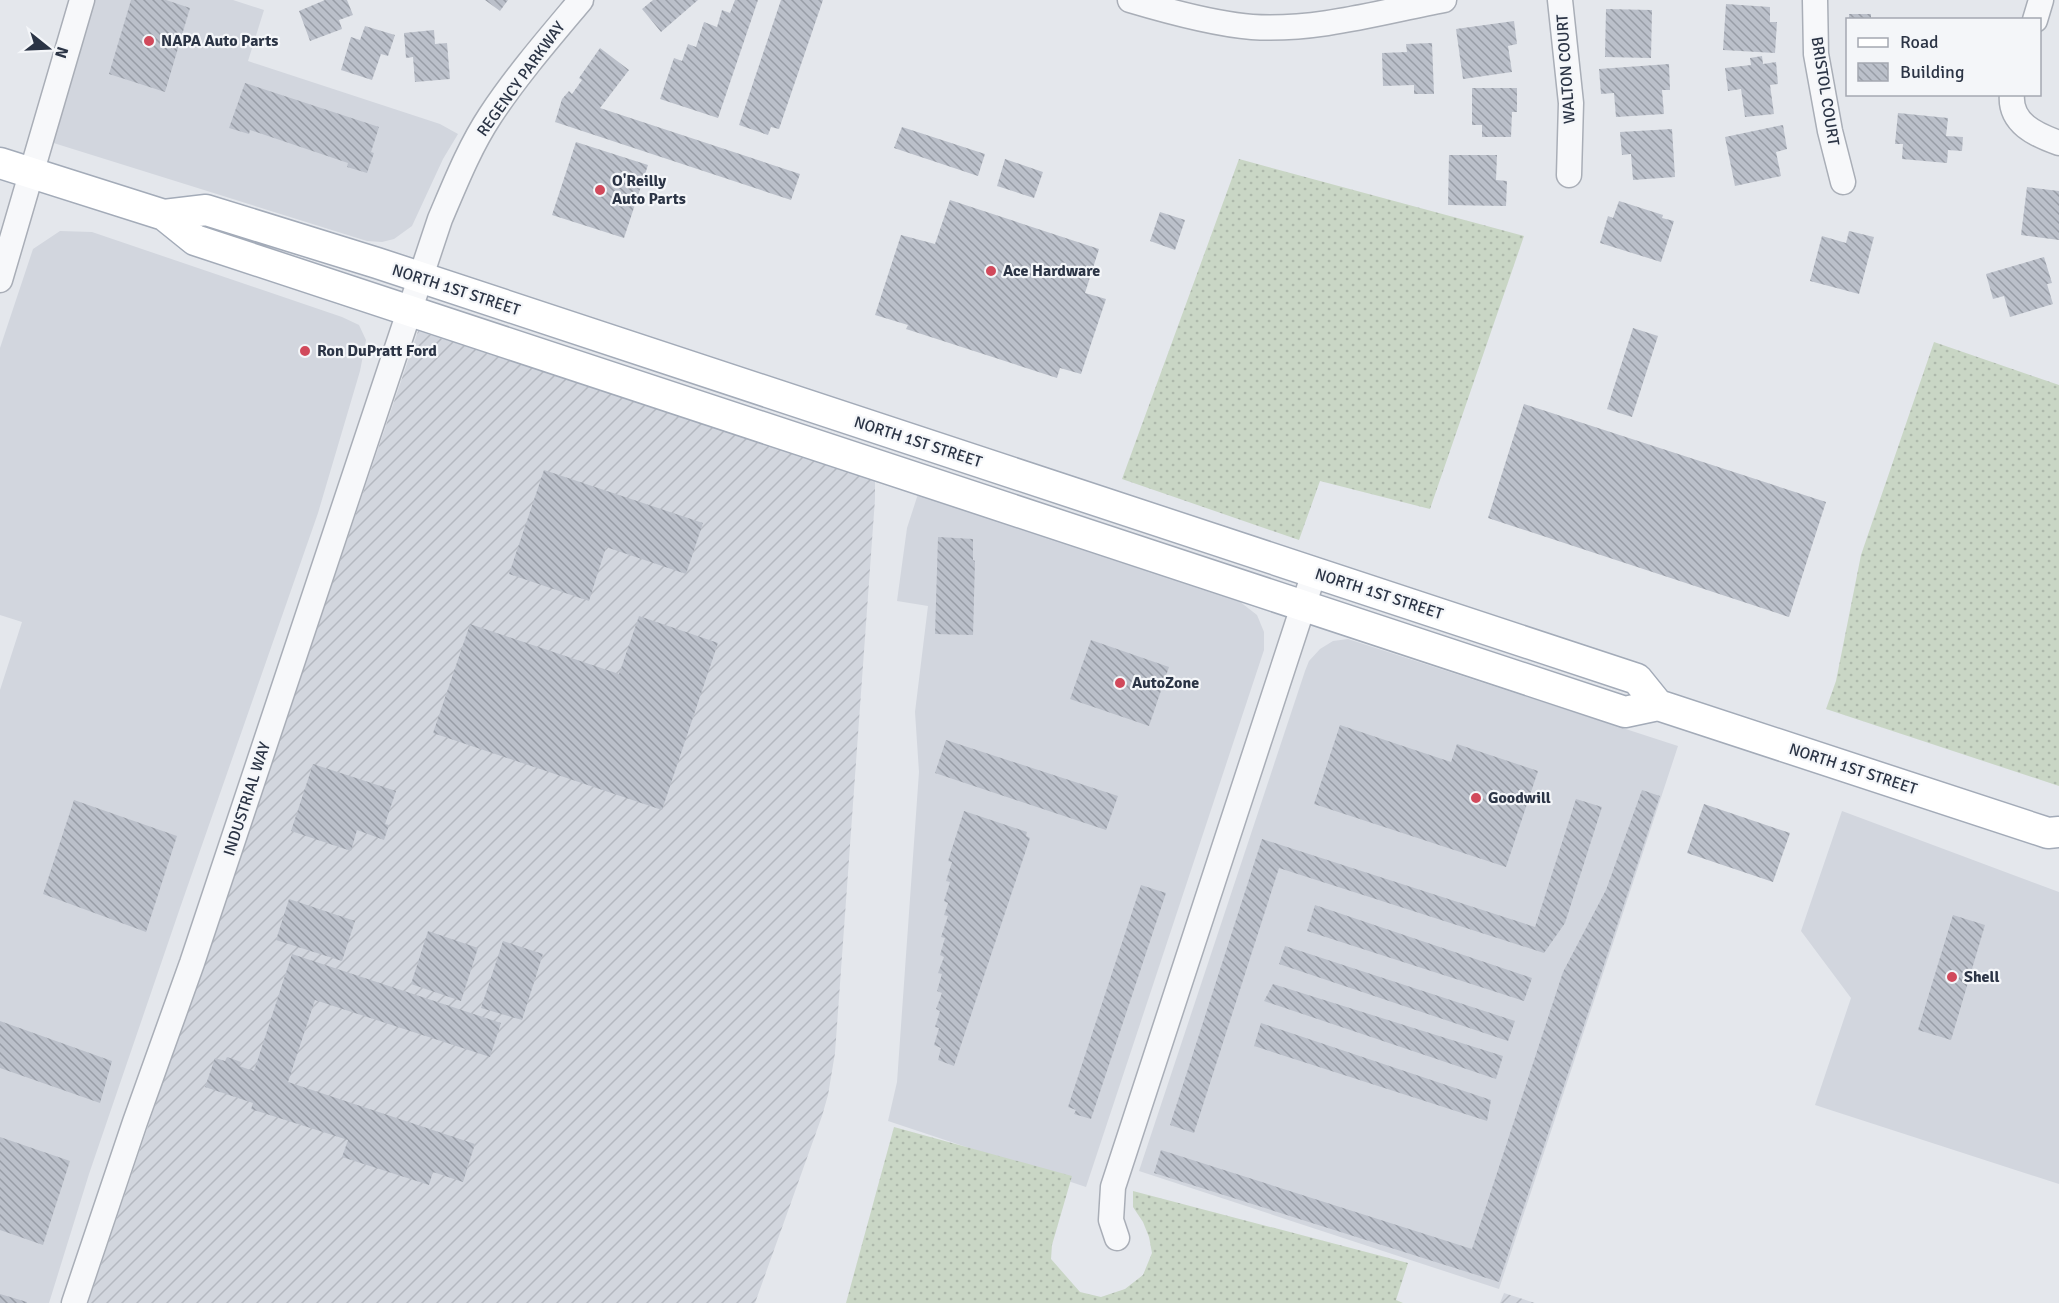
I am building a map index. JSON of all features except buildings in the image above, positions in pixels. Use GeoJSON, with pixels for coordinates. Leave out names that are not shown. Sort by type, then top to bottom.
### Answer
{"type":"FeatureCollection","features":[{"type":"Feature","properties":{"kind":"main road","name":"NORTH 1ST STREET"},"geometry":{"type":"LineString","coordinates":[[0,163],[164,214],[195,240],[415,294],[1314,573],[1637,679],[1658,705]]}},
{"type":"Feature","properties":{"kind":"main road","name":"NORTH 1ST STREET"},"geometry":{"type":"LineString","coordinates":[[415,294],[1304,606],[1625,712],[1658,705],[2055,836]]}},
{"type":"Feature","properties":{"kind":"street"},"geometry":{"type":"LineString","coordinates":[[0,280],[82,0]]}},
{"type":"Feature","properties":{"kind":"street","name":"REGENCY PARKWAY"},"geometry":{"type":"LineString","coordinates":[[415,294],[440,219],[465,161],[490,116],[544,44],[581,0]]}},
{"type":"Feature","properties":{"kind":"street"},"geometry":{"type":"LineString","coordinates":[[1131,0],[1196,17],[1252,27],[1318,25],[1444,0]]}},
{"type":"Feature","properties":{"kind":"street","name":"WALTON COURT"},"geometry":{"type":"LineString","coordinates":[[1560,0],[1571,103],[1569,175]]}},
{"type":"Feature","properties":{"kind":"street","name":"BRISTOL COURT"},"geometry":{"type":"LineString","coordinates":[[1815,0],[1816,54],[1830,131],[1843,182]]}},
{"type":"Feature","properties":{"kind":"street"},"geometry":{"type":"LineString","coordinates":[[2036,18],[2041,0]]}},
{"type":"Feature","properties":{"kind":"street"},"geometry":{"type":"LineString","coordinates":[[2012,96],[2014,114],[2024,126],[2034,133],[2059,143]]}},
{"type":"Feature","properties":{"kind":"street","name":"INDUSTRIAL WAY"},"geometry":{"type":"LineString","coordinates":[[74,1303],[192,963],[415,294]]}},
{"type":"Feature","properties":{"kind":"street"},"geometry":{"type":"LineString","coordinates":[[1117,1238],[1111,1220],[1113,1187],[1314,573]]}},
{"type":"Feature","properties":{"kind":"shaded area"},"geometry":{"type":"Polygon","coordinates":[[[90,0],[233,0],[264,10],[248,61],[440,124],[458,134],[443,159],[412,226],[394,239],[382,242],[367,241],[44,140],[90,0]]]}},
{"type":"Feature","properties":{"kind":"shaded area"},"geometry":{"type":"Polygon","coordinates":[[[60,231],[92,232],[342,317],[359,325],[366,340],[360,371],[318,513],[89,1174],[49,1303],[0,1303],[0,690],[22,622],[0,615],[0,348],[33,249],[60,231]]]}},
{"type":"Feature","properties":{"kind":"shaded area"},"geometry":{"type":"Polygon","coordinates":[[[418,331],[875,476],[835,1053],[822,1116],[755,1303],[88,1303],[418,331]]]}},
{"type":"Feature","properties":{"kind":"shaded area"},"geometry":{"type":"Polygon","coordinates":[[[918,494],[1239,601],[1257,615],[1264,632],[1264,650],[1086,1187],[888,1121],[897,1082],[919,772],[915,712],[928,606],[897,601],[907,528],[918,494]]]}},
{"type":"Feature","properties":{"kind":"shaded area"},"geometry":{"type":"Polygon","coordinates":[[[1348,639],[1678,746],[1499,1289],[1139,1171],[1305,671],[1309,661],[1320,649],[1333,641],[1348,639]]]}},
{"type":"Feature","properties":{"kind":"shaded area"},"geometry":{"type":"Polygon","coordinates":[[[1842,811],[2059,892],[2059,1184],[1815,1105],[1851,998],[1801,931],[1842,811]]]}},
{"type":"Feature","properties":{"kind":"shaded area"},"geometry":{"type":"Polygon","coordinates":[[[1504,1293],[1535,1303],[1500,1303],[1504,1293]]]}},
{"type":"Feature","properties":{"kind":"green space"},"geometry":{"type":"Polygon","coordinates":[[[1239,159],[1524,236],[1430,509],[1320,481],[1299,540],[1122,479],[1239,159]]]}},
{"type":"Feature","properties":{"kind":"green space"},"geometry":{"type":"Polygon","coordinates":[[[1934,342],[2059,385],[2059,786],[1826,709],[1836,681],[1861,555],[1934,342]]]}},
{"type":"Feature","properties":{"kind":"green space"},"geometry":{"type":"Polygon","coordinates":[[[894,1127],[1072,1176],[1052,1245],[1051,1259],[1080,1292],[1101,1297],[1125,1289],[1143,1275],[1152,1253],[1143,1222],[1133,1207],[1133,1191],[1408,1263],[1396,1300],[1403,1303],[846,1303],[894,1127]]]}},
{"type":"Feature","properties":{"kind":"place","name":"NAPA Auto Parts"},"geometry":{"type":"Point","coordinates":[149,41]}},
{"type":"Feature","properties":{"kind":"place","name":"O'Reilly Auto Parts"},"geometry":{"type":"Point","coordinates":[600,190]}},
{"type":"Feature","properties":{"kind":"place","name":"Ace Hardware"},"geometry":{"type":"Point","coordinates":[991,271]}},
{"type":"Feature","properties":{"kind":"place","name":"Ron DuPratt Ford"},"geometry":{"type":"Point","coordinates":[305,351]}},
{"type":"Feature","properties":{"kind":"place","name":"AutoZone"},"geometry":{"type":"Point","coordinates":[1120,683]}},
{"type":"Feature","properties":{"kind":"place","name":"Goodwill"},"geometry":{"type":"Point","coordinates":[1476,798]}},
{"type":"Feature","properties":{"kind":"place","name":"Shell"},"geometry":{"type":"Point","coordinates":[1952,977]}}]}
